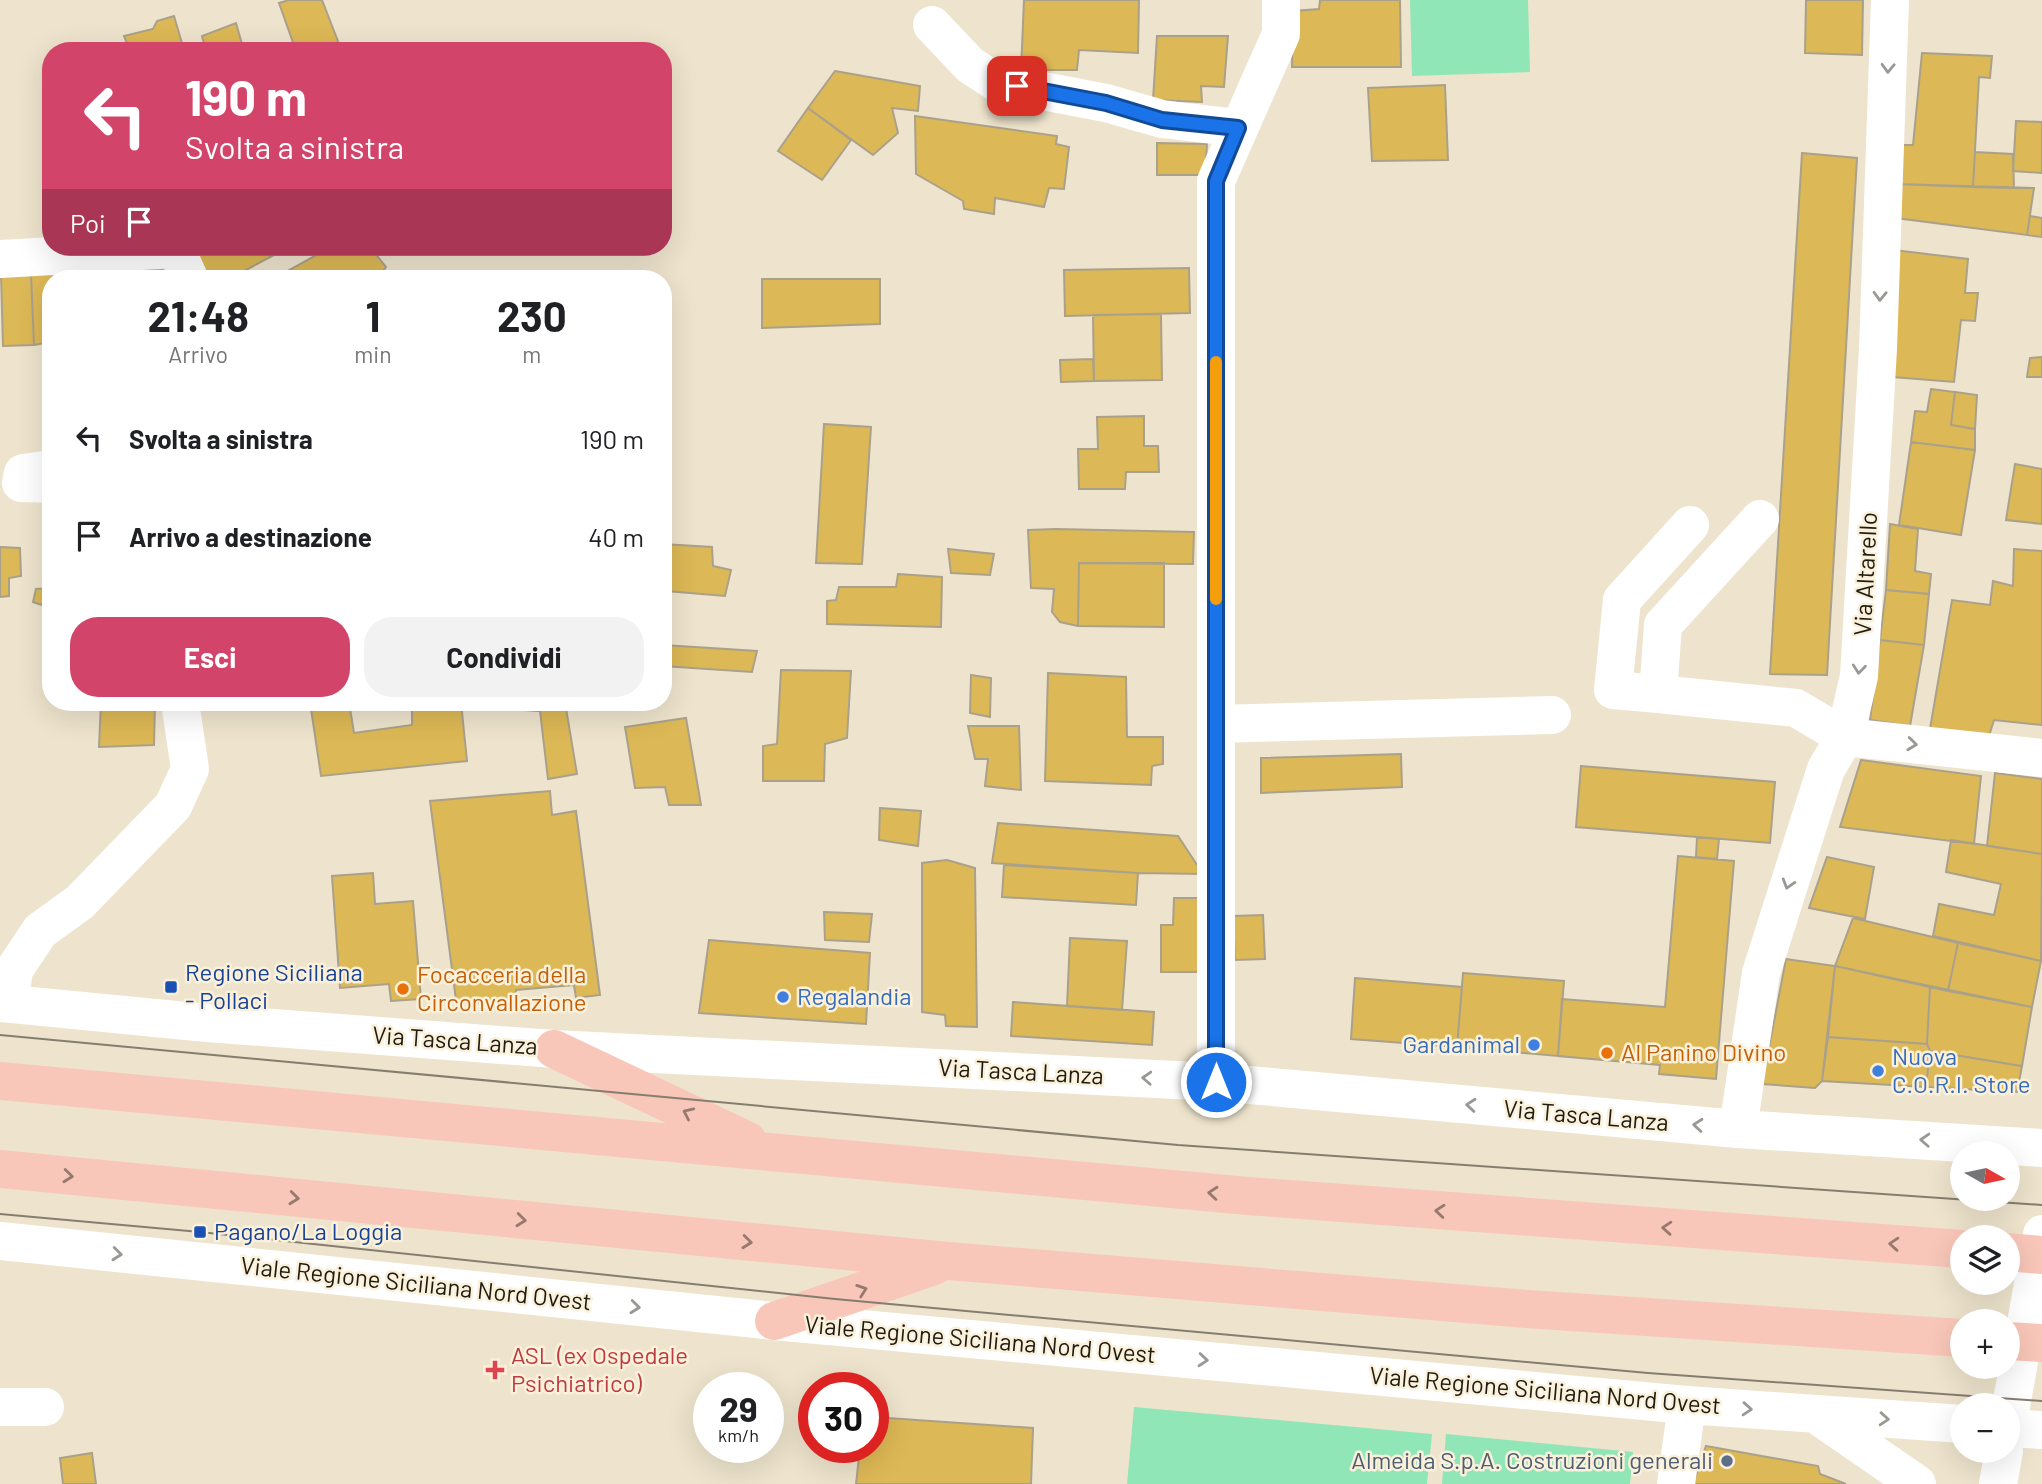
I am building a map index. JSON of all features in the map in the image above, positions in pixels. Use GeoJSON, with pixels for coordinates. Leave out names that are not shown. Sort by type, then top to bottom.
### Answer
{"type":"FeatureCollection","features":[{"type":"Feature","properties":{"kind":"main road"},"geometry":{"type":"LineString","coordinates":[[554,1049],[772,1152]]}},
{"type":"Feature","properties":{"kind":"main road"},"geometry":{"type":"LineString","coordinates":[[0,1081],[1248,1196],[1950,1248]]}},
{"type":"Feature","properties":{"kind":"main road"},"geometry":{"type":"LineString","coordinates":[[0,1169],[948,1261],[1527,1310],[1950,1337]]}},
{"type":"Feature","properties":{"kind":"main road"},"geometry":{"type":"LineString","coordinates":[[2020,1253],[2042,1255]]}},
{"type":"Feature","properties":{"kind":"main road"},"geometry":{"type":"LineString","coordinates":[[774,1321],[948,1261]]}},
{"type":"Feature","properties":{"kind":"main road"},"geometry":{"type":"LineString","coordinates":[[2020,1354],[2042,1343]]}},
{"type":"Feature","properties":{"kind":"street"},"geometry":{"type":"LineString","coordinates":[[1216,1082],[1216,181],[1281,34],[1281,0]]}},
{"type":"Feature","properties":{"kind":"street","name":"Via Altarello"},"geometry":{"type":"LineString","coordinates":[[1738,1129],[1761,973],[1825,769],[1844,737],[1859,676],[1878,349],[1889,0]]}},
{"type":"Feature","properties":{"kind":"street"},"geometry":{"type":"LineString","coordinates":[[932,25],[970,65],[996,82],[1106,103],[1162,120],[1238,128]]}},
{"type":"Feature","properties":{"kind":"street"},"geometry":{"type":"LineString","coordinates":[[0,259],[123,265],[180,258]]}},
{"type":"Feature","properties":{"kind":"street"},"geometry":{"type":"LineString","coordinates":[[42,470],[23,473],[21,484],[42,484]]}},
{"type":"Feature","properties":{"kind":"street"},"geometry":{"type":"LineString","coordinates":[[1658,694],[1663,625],[1760,519]]}},
{"type":"Feature","properties":{"kind":"street"},"geometry":{"type":"LineString","coordinates":[[1690,525],[1622,600],[1613,690],[1796,708],[1844,737],[2042,758]]}},
{"type":"Feature","properties":{"kind":"street"},"geometry":{"type":"LineString","coordinates":[[5,1004],[14,970],[40,931],[80,902],[173,806],[190,769],[181,711]]}},
{"type":"Feature","properties":{"kind":"street"},"geometry":{"type":"LineString","coordinates":[[1216,723],[1552,715]]}},
{"type":"Feature","properties":{"kind":"street","name":"Via Tasca Lanza"},"geometry":{"type":"LineString","coordinates":[[5,1004],[207,1024],[554,1049],[1216,1082],[1738,1129],[2042,1148]]}},
{"type":"Feature","properties":{"kind":"street"},"geometry":{"type":"LineString","coordinates":[[2020,1325],[2042,1234]]}},
{"type":"Feature","properties":{"kind":"street","name":"Viale Regione Siciliana Nord Ovest"},"geometry":{"type":"LineString","coordinates":[[0,1241],[774,1321],[1687,1405],[1950,1423]]}},
{"type":"Feature","properties":{"kind":"street"},"geometry":{"type":"LineString","coordinates":[[1676,1484],[1687,1405]]}},
{"type":"Feature","properties":{"kind":"street"},"geometry":{"type":"LineString","coordinates":[[0,1407],[45,1406]]}},
{"type":"Feature","properties":{"kind":"street"},"geometry":{"type":"LineString","coordinates":[[1815,1414],[1917,1484]]}},
{"type":"Feature","properties":{"kind":"street"},"geometry":{"type":"LineString","coordinates":[[2020,1429],[2042,1430]]}},
{"type":"Feature","properties":{"kind":"street"},"geometry":{"type":"LineString","coordinates":[[1998,1484],[2002,1463]]}},
{"type":"Feature","properties":{"kind":"green space"},"geometry":{"type":"Polygon","coordinates":[[[1410,0],[1528,0],[1530,72],[1412,76],[1410,0]]]}},
{"type":"Feature","properties":{"kind":"green space"},"geometry":{"type":"Polygon","coordinates":[[[1134,1407],[1432,1434],[1427,1484],[1127,1484],[1134,1407]]]}},
{"type":"Feature","properties":{"kind":"green space"},"geometry":{"type":"Polygon","coordinates":[[[1446,1434],[1633,1452],[1630,1484],[1442,1484],[1446,1434]]]}},
{"type":"Feature","properties":{"kind":"building"},"geometry":{"type":"Polygon","coordinates":[[[289,0],[322,0],[338,42],[293,42],[279,3],[289,0]]]}},
{"type":"Feature","properties":{"kind":"building"},"geometry":{"type":"Polygon","coordinates":[[[1024,0],[1139,0],[1138,53],[1079,50],[1077,70],[1021,70],[1024,0]]]}},
{"type":"Feature","properties":{"kind":"building"},"geometry":{"type":"Polygon","coordinates":[[[1320,0],[1400,0],[1401,67],[1292,67],[1293,11],[1319,9],[1320,0]]]}},
{"type":"Feature","properties":{"kind":"building"},"geometry":{"type":"Polygon","coordinates":[[[1806,0],[1863,0],[1862,55],[1805,53],[1806,0]]]}},
{"type":"Feature","properties":{"kind":"building"},"geometry":{"type":"Polygon","coordinates":[[[174,16],[182,42],[126,42],[124,36],[153,29],[157,21],[174,16]]]}},
{"type":"Feature","properties":{"kind":"building"},"geometry":{"type":"Polygon","coordinates":[[[236,23],[241,42],[204,42],[202,36],[236,23]]]}},
{"type":"Feature","properties":{"kind":"building"},"geometry":{"type":"Polygon","coordinates":[[[1157,36],[1228,36],[1224,87],[1201,86],[1202,102],[1153,100],[1157,36]]]}},
{"type":"Feature","properties":{"kind":"building"},"geometry":{"type":"Polygon","coordinates":[[[1922,53],[1992,56],[1990,78],[1979,77],[1973,187],[1897,184],[1898,145],[1913,145],[1922,53]]]}},
{"type":"Feature","properties":{"kind":"building"},"geometry":{"type":"Polygon","coordinates":[[[835,71],[920,86],[918,111],[892,108],[898,133],[873,155],[808,108],[835,71]]]}},
{"type":"Feature","properties":{"kind":"building"},"geometry":{"type":"Polygon","coordinates":[[[1445,85],[1448,160],[1372,161],[1368,88],[1445,85]]]}},
{"type":"Feature","properties":{"kind":"building"},"geometry":{"type":"Polygon","coordinates":[[[808,108],[851,140],[822,180],[778,151],[808,108]]]}},
{"type":"Feature","properties":{"kind":"building"},"geometry":{"type":"Polygon","coordinates":[[[915,116],[1057,136],[1056,144],[1069,147],[1064,189],[1049,188],[1044,207],[995,198],[994,214],[964,209],[963,201],[916,174],[915,116]]]}},
{"type":"Feature","properties":{"kind":"building"},"geometry":{"type":"Polygon","coordinates":[[[2016,121],[2042,122],[2042,173],[2013,171],[2016,121]]]}},
{"type":"Feature","properties":{"kind":"building"},"geometry":{"type":"Polygon","coordinates":[[[1157,143],[1207,144],[1205,175],[1157,175],[1157,143]]]}},
{"type":"Feature","properties":{"kind":"building"},"geometry":{"type":"Polygon","coordinates":[[[1975,152],[2013,154],[2014,188],[1973,187],[1975,152]]]}},
{"type":"Feature","properties":{"kind":"building"},"geometry":{"type":"Polygon","coordinates":[[[1802,153],[1857,158],[1827,675],[1770,674],[1802,153]]]}},
{"type":"Feature","properties":{"kind":"building"},"geometry":{"type":"Polygon","coordinates":[[[1897,184],[2034,188],[2027,235],[1896,218],[1897,184]]]}},
{"type":"Feature","properties":{"kind":"building"},"geometry":{"type":"Polygon","coordinates":[[[2030,216],[2042,218],[2042,237],[2027,235],[2030,216]]]}},
{"type":"Feature","properties":{"kind":"building"},"geometry":{"type":"Polygon","coordinates":[[[1894,250],[1968,259],[1965,293],[1978,293],[1975,321],[1961,320],[1954,382],[1893,377],[1894,250]]]}},
{"type":"Feature","properties":{"kind":"building"},"geometry":{"type":"Polygon","coordinates":[[[199,256],[272,256],[246,270],[190,268],[199,256]]]}},
{"type":"Feature","properties":{"kind":"building"},"geometry":{"type":"Polygon","coordinates":[[[315,256],[377,256],[386,267],[384,270],[289,270],[315,256]]]}},
{"type":"Feature","properties":{"kind":"building"},"geometry":{"type":"Polygon","coordinates":[[[140,261],[165,263],[165,270],[139,270],[140,261]]]}},
{"type":"Feature","properties":{"kind":"building"},"geometry":{"type":"Polygon","coordinates":[[[1189,268],[1190,313],[1065,316],[1064,270],[1189,268]]]}},
{"type":"Feature","properties":{"kind":"building"},"geometry":{"type":"Polygon","coordinates":[[[31,274],[42,274],[42,344],[34,345],[31,274]]]}},
{"type":"Feature","properties":{"kind":"building"},"geometry":{"type":"Polygon","coordinates":[[[31,274],[34,345],[3,346],[1,275],[31,274]]]}},
{"type":"Feature","properties":{"kind":"building"},"geometry":{"type":"Polygon","coordinates":[[[762,279],[880,279],[880,324],[762,328],[762,279]]]}},
{"type":"Feature","properties":{"kind":"building"},"geometry":{"type":"Polygon","coordinates":[[[1161,314],[1162,380],[1094,381],[1093,315],[1161,314]]]}},
{"type":"Feature","properties":{"kind":"building"},"geometry":{"type":"Polygon","coordinates":[[[2042,357],[2042,377],[2027,377],[2030,358],[2042,357]]]}},
{"type":"Feature","properties":{"kind":"building"},"geometry":{"type":"Polygon","coordinates":[[[1093,359],[1094,381],[1061,382],[1060,360],[1093,359]]]}},
{"type":"Feature","properties":{"kind":"building"},"geometry":{"type":"Polygon","coordinates":[[[1931,389],[1955,392],[1951,425],[1975,429],[1975,450],[1911,442],[1915,411],[1927,412],[1931,389]]]}},
{"type":"Feature","properties":{"kind":"building"},"geometry":{"type":"Polygon","coordinates":[[[1955,392],[1977,395],[1975,429],[1951,425],[1955,392]]]}},
{"type":"Feature","properties":{"kind":"building"},"geometry":{"type":"Polygon","coordinates":[[[1144,416],[1144,446],[1158,446],[1159,472],[1126,472],[1125,489],[1079,489],[1078,449],[1098,449],[1097,417],[1144,416]]]}},
{"type":"Feature","properties":{"kind":"building"},"geometry":{"type":"Polygon","coordinates":[[[824,424],[871,427],[862,564],[816,563],[824,424]]]}},
{"type":"Feature","properties":{"kind":"building"},"geometry":{"type":"Polygon","coordinates":[[[1911,442],[1975,450],[1961,535],[1899,525],[1911,442]]]}},
{"type":"Feature","properties":{"kind":"building"},"geometry":{"type":"Polygon","coordinates":[[[2015,464],[2042,469],[2042,524],[2006,520],[2015,464]]]}},
{"type":"Feature","properties":{"kind":"building"},"geometry":{"type":"Polygon","coordinates":[[[1890,524],[1918,529],[1915,571],[1931,574],[1929,594],[1886,590],[1890,524]]]}},
{"type":"Feature","properties":{"kind":"building"},"geometry":{"type":"Polygon","coordinates":[[[1028,530],[1194,532],[1193,564],[1079,563],[1078,626],[1060,622],[1052,612],[1054,589],[1031,588],[1028,530]]]}},
{"type":"Feature","properties":{"kind":"building"},"geometry":{"type":"Polygon","coordinates":[[[672,545],[712,547],[713,566],[731,570],[725,596],[672,592],[672,545]]]}},
{"type":"Feature","properties":{"kind":"building"},"geometry":{"type":"Polygon","coordinates":[[[0,547],[20,548],[21,576],[9,578],[9,596],[0,597],[0,547]]]}},
{"type":"Feature","properties":{"kind":"building"},"geometry":{"type":"Polygon","coordinates":[[[948,549],[994,554],[990,575],[951,573],[948,549]]]}},
{"type":"Feature","properties":{"kind":"building"},"geometry":{"type":"Polygon","coordinates":[[[2014,549],[2042,551],[2042,725],[1994,720],[1988,739],[1930,729],[1952,600],[1990,605],[1993,581],[2013,586],[2014,549]]]}},
{"type":"Feature","properties":{"kind":"building"},"geometry":{"type":"Polygon","coordinates":[[[1079,563],[1164,563],[1164,627],[1078,626],[1079,563]]]}},
{"type":"Feature","properties":{"kind":"building"},"geometry":{"type":"Polygon","coordinates":[[[898,574],[942,577],[941,627],[827,624],[827,601],[836,600],[839,587],[896,587],[898,574]]]}},
{"type":"Feature","properties":{"kind":"building"},"geometry":{"type":"Polygon","coordinates":[[[36,589],[42,589],[42,605],[33,602],[36,589]]]}},
{"type":"Feature","properties":{"kind":"building"},"geometry":{"type":"Polygon","coordinates":[[[1886,590],[1929,594],[1924,645],[1880,640],[1886,590]]]}},
{"type":"Feature","properties":{"kind":"building"},"geometry":{"type":"Polygon","coordinates":[[[1880,640],[1924,645],[1910,726],[1870,720],[1880,640]]]}},
{"type":"Feature","properties":{"kind":"building"},"geometry":{"type":"Polygon","coordinates":[[[672,646],[757,651],[752,672],[672,667],[672,646]]]}},
{"type":"Feature","properties":{"kind":"building"},"geometry":{"type":"Polygon","coordinates":[[[781,670],[851,671],[847,738],[825,744],[824,781],[763,781],[763,746],[777,744],[781,670]]]}},
{"type":"Feature","properties":{"kind":"building"},"geometry":{"type":"Polygon","coordinates":[[[1048,673],[1126,677],[1127,737],[1163,737],[1163,764],[1152,766],[1151,785],[1045,781],[1048,673]]]}},
{"type":"Feature","properties":{"kind":"building"},"geometry":{"type":"Polygon","coordinates":[[[971,675],[991,678],[990,717],[970,713],[971,675]]]}},
{"type":"Feature","properties":{"kind":"building"},"geometry":{"type":"Polygon","coordinates":[[[101,711],[155,711],[154,745],[99,747],[101,711]]]}},
{"type":"Feature","properties":{"kind":"building"},"geometry":{"type":"Polygon","coordinates":[[[311,711],[350,711],[354,733],[412,725],[412,711],[462,711],[467,761],[321,776],[311,711]]]}},
{"type":"Feature","properties":{"kind":"building"},"geometry":{"type":"Polygon","coordinates":[[[540,711],[566,711],[577,774],[548,779],[540,711]]]}},
{"type":"Feature","properties":{"kind":"building"},"geometry":{"type":"Polygon","coordinates":[[[686,718],[701,805],[669,805],[665,787],[635,788],[625,727],[686,718]]]}},
{"type":"Feature","properties":{"kind":"building"},"geometry":{"type":"Polygon","coordinates":[[[968,726],[1019,726],[1021,790],[985,786],[988,759],[975,759],[968,726]]]}},
{"type":"Feature","properties":{"kind":"building"},"geometry":{"type":"Polygon","coordinates":[[[1401,754],[1402,787],[1261,793],[1261,758],[1401,754]]]}},
{"type":"Feature","properties":{"kind":"building"},"geometry":{"type":"Polygon","coordinates":[[[1861,760],[1981,776],[1974,844],[1840,827],[1861,760]]]}},
{"type":"Feature","properties":{"kind":"building"},"geometry":{"type":"Polygon","coordinates":[[[1581,766],[1775,782],[1770,843],[1576,827],[1581,766]]]}},
{"type":"Feature","properties":{"kind":"building"},"geometry":{"type":"Polygon","coordinates":[[[1995,773],[2042,779],[2042,854],[1987,846],[1995,773]]]}},
{"type":"Feature","properties":{"kind":"building"},"geometry":{"type":"Polygon","coordinates":[[[550,791],[552,815],[576,811],[600,995],[576,998],[574,985],[516,990],[514,1007],[456,1000],[430,801],[550,791]]]}},
{"type":"Feature","properties":{"kind":"building"},"geometry":{"type":"Polygon","coordinates":[[[880,808],[921,811],[918,846],[879,840],[880,808]]]}},
{"type":"Feature","properties":{"kind":"building"},"geometry":{"type":"Polygon","coordinates":[[[998,823],[1178,836],[1203,874],[1138,873],[992,863],[998,823]]]}},
{"type":"Feature","properties":{"kind":"building"},"geometry":{"type":"Polygon","coordinates":[[[1697,837],[1719,839],[1717,859],[1696,857],[1697,837]]]}},
{"type":"Feature","properties":{"kind":"building"},"geometry":{"type":"Polygon","coordinates":[[[1951,840],[2042,854],[2041,961],[1933,936],[1939,904],[1994,915],[2001,884],[1946,872],[1951,840]]]}},
{"type":"Feature","properties":{"kind":"building"},"geometry":{"type":"Polygon","coordinates":[[[1678,856],[1734,861],[1716,1079],[1659,1074],[1660,1065],[1558,1056],[1562,999],[1665,1007],[1678,856]]]}},
{"type":"Feature","properties":{"kind":"building"},"geometry":{"type":"Polygon","coordinates":[[[1827,857],[1874,867],[1865,919],[1809,908],[1827,857]]]}},
{"type":"Feature","properties":{"kind":"building"},"geometry":{"type":"Polygon","coordinates":[[[947,860],[975,868],[977,1027],[946,1026],[945,1015],[922,1012],[922,863],[947,860]]]}},
{"type":"Feature","properties":{"kind":"building"},"geometry":{"type":"Polygon","coordinates":[[[1004,865],[1138,873],[1136,905],[1002,897],[1004,865]]]}},
{"type":"Feature","properties":{"kind":"building"},"geometry":{"type":"Polygon","coordinates":[[[373,873],[375,904],[413,901],[421,999],[391,1001],[389,984],[340,988],[332,876],[373,873]]]}},
{"type":"Feature","properties":{"kind":"building"},"geometry":{"type":"Polygon","coordinates":[[[1174,898],[1202,898],[1201,972],[1161,972],[1161,925],[1173,925],[1174,898]]]}},
{"type":"Feature","properties":{"kind":"building"},"geometry":{"type":"Polygon","coordinates":[[[824,912],[872,914],[869,942],[825,940],[824,912]]]}},
{"type":"Feature","properties":{"kind":"building"},"geometry":{"type":"Polygon","coordinates":[[[1263,915],[1265,959],[1235,960],[1233,916],[1263,915]]]}},
{"type":"Feature","properties":{"kind":"building"},"geometry":{"type":"Polygon","coordinates":[[[1853,918],[1958,943],[1948,991],[1835,966],[1853,918]]]}},
{"type":"Feature","properties":{"kind":"building"},"geometry":{"type":"Polygon","coordinates":[[[1070,938],[1127,941],[1122,1010],[1067,1006],[1070,938]]]}},
{"type":"Feature","properties":{"kind":"building"},"geometry":{"type":"Polygon","coordinates":[[[709,940],[870,953],[866,1024],[699,1013],[709,940]]]}},
{"type":"Feature","properties":{"kind":"building"},"geometry":{"type":"Polygon","coordinates":[[[1958,943],[2041,961],[2032,1007],[1948,991],[1958,943]]]}},
{"type":"Feature","properties":{"kind":"building"},"geometry":{"type":"Polygon","coordinates":[[[1786,959],[1835,966],[1822,1081],[1815,1088],[1762,1084],[1786,959]]]}},
{"type":"Feature","properties":{"kind":"building"},"geometry":{"type":"Polygon","coordinates":[[[1835,966],[1930,986],[1927,1044],[1828,1037],[1835,966]]]}},
{"type":"Feature","properties":{"kind":"building"},"geometry":{"type":"Polygon","coordinates":[[[1463,973],[1564,981],[1558,1056],[1457,1047],[1463,973]]]}},
{"type":"Feature","properties":{"kind":"building"},"geometry":{"type":"Polygon","coordinates":[[[1355,978],[1462,987],[1457,1047],[1351,1039],[1355,978]]]}},
{"type":"Feature","properties":{"kind":"building"},"geometry":{"type":"Polygon","coordinates":[[[1930,986],[2032,1007],[2022,1066],[1930,1051],[1927,1044],[1930,986]]]}},
{"type":"Feature","properties":{"kind":"building"},"geometry":{"type":"Polygon","coordinates":[[[1013,1002],[1154,1012],[1152,1045],[1011,1036],[1013,1002]]]}},
{"type":"Feature","properties":{"kind":"building"},"geometry":{"type":"Polygon","coordinates":[[[1828,1037],[1927,1044],[1930,1051],[1926,1087],[1822,1081],[1828,1037]]]}},
{"type":"Feature","properties":{"kind":"building"},"geometry":{"type":"Polygon","coordinates":[[[1930,1051],[2022,1066],[2017,1092],[1926,1087],[1930,1051]]]}},
{"type":"Feature","properties":{"kind":"building"},"geometry":{"type":"Polygon","coordinates":[[[889,1418],[1033,1428],[1031,1484],[856,1484],[858,1463],[889,1463],[889,1418]]]}},
{"type":"Feature","properties":{"kind":"building"},"geometry":{"type":"Polygon","coordinates":[[[1706,1446],[1818,1466],[1820,1474],[1846,1484],[1693,1484],[1706,1446]]]}},
{"type":"Feature","properties":{"kind":"building"},"geometry":{"type":"Polygon","coordinates":[[[92,1453],[96,1484],[63,1484],[60,1458],[92,1453]]]}},
{"type":"Feature","properties":{"kind":"tram line"},"geometry":{"type":"LineString","coordinates":[[0,1035],[1178,1145],[2042,1205]]}},
{"type":"Feature","properties":{"kind":"tram line"},"geometry":{"type":"LineString","coordinates":[[0,1214],[200,1232],[835,1299],[1648,1373],[2042,1401]]}},
{"type":"Feature","properties":{"kind":"slow traffic"},"geometry":{"type":"LineString","coordinates":[[1216,362],[1216,599]]}},
{"type":"Feature","properties":{"kind":"place","name":"Regione Siciliana - Pollaci"},"geometry":{"type":"Point","coordinates":[171,987]}},
{"type":"Feature","properties":{"kind":"place","name":"Focacceria della Circonvallazione"},"geometry":{"type":"Point","coordinates":[403,989]}},
{"type":"Feature","properties":{"kind":"place","name":"Regalandia"},"geometry":{"type":"Point","coordinates":[783,997]}},
{"type":"Feature","properties":{"kind":"place","name":"Gardanimal"},"geometry":{"type":"Point","coordinates":[1534,1045]}},
{"type":"Feature","properties":{"kind":"place","name":"Al Panino Divino"},"geometry":{"type":"Point","coordinates":[1607,1053]}},
{"type":"Feature","properties":{"kind":"place","name":"Nuova C.O.R.I. Store"},"geometry":{"type":"Point","coordinates":[1878,1071]}},
{"type":"Feature","properties":{"kind":"place","name":"Pagano/La Loggia"},"geometry":{"type":"Point","coordinates":[200,1232]}},
{"type":"Feature","properties":{"kind":"place","name":"ASL (ex Ospedale Psichiatrico)"},"geometry":{"type":"Point","coordinates":[495,1370]}},
{"type":"Feature","properties":{"kind":"place","name":"Almeida S.p.A. Costruzioni generali"},"geometry":{"type":"Point","coordinates":[1727,1461]}},
{"type":"Feature","properties":{"kind":"route"},"geometry":{"type":"LineString","coordinates":[[1017,86],[1106,103],[1162,120],[1238,128],[1216,181],[1216,1082]]}}]}
